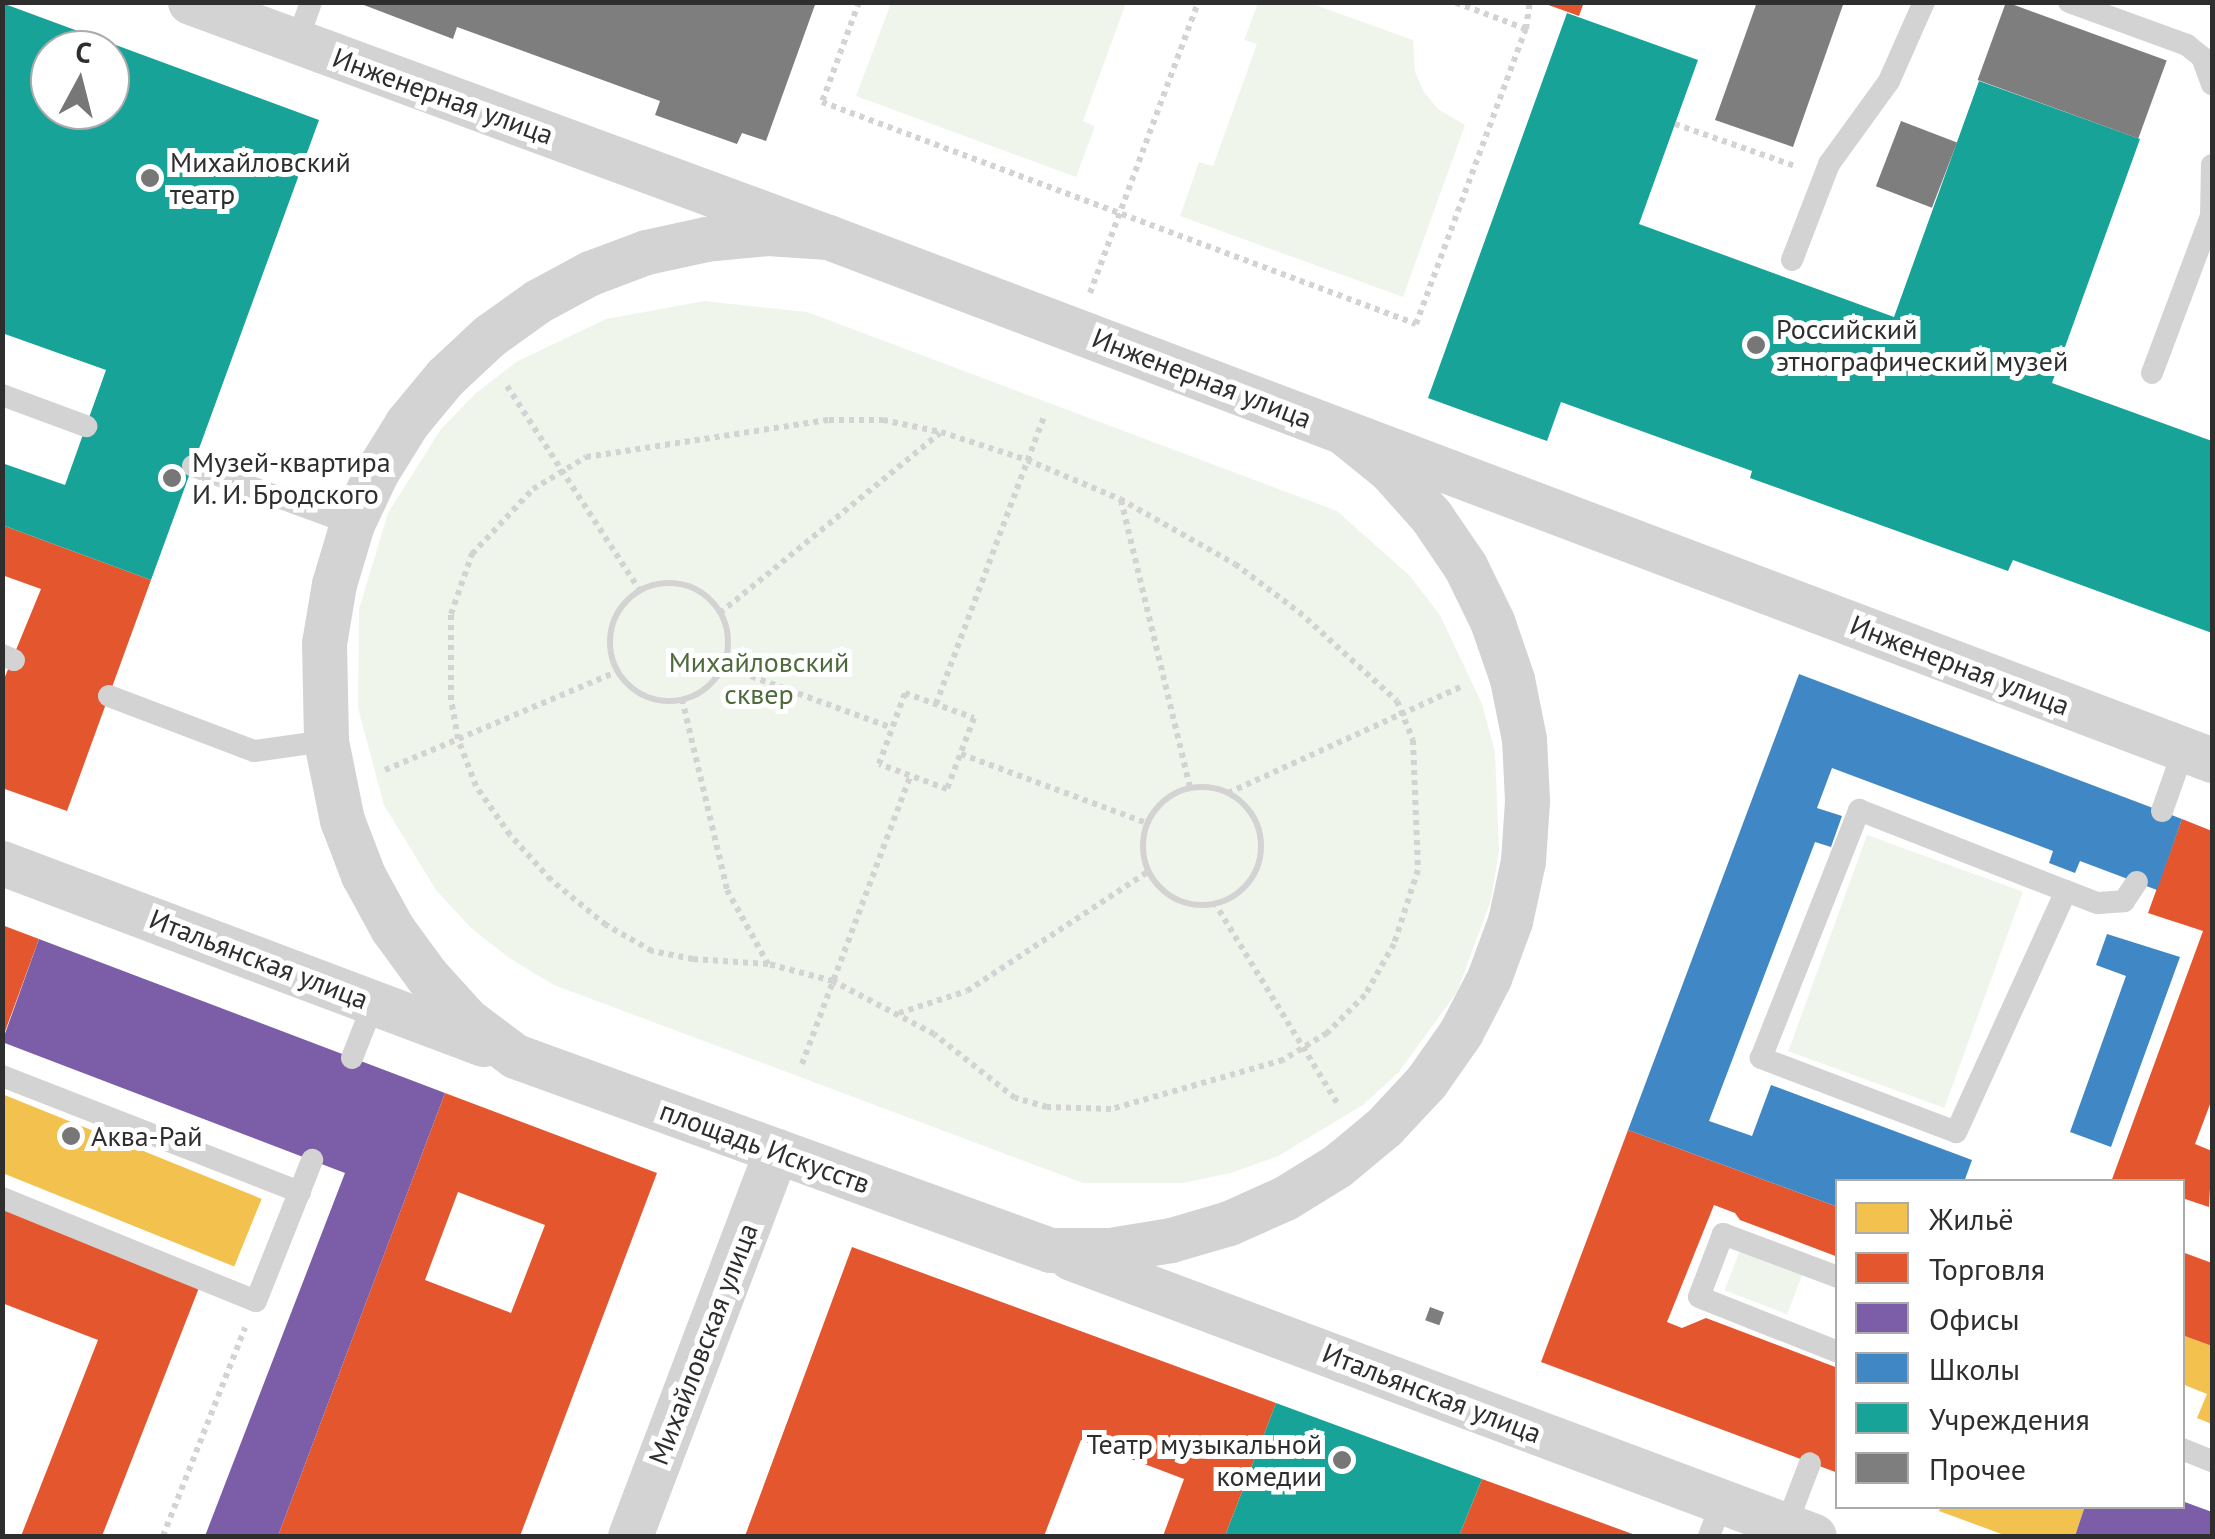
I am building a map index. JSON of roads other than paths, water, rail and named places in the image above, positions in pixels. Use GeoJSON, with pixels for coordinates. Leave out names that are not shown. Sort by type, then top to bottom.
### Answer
{"type":"FeatureCollection","features":[{"type":"Feature","properties":{"kind":"street","name":"Инженерная улица"},"geometry":{"type":"LineString","coordinates":[[190,2],[304,22],[828,237],[2198,754]]}},
{"type":"Feature","properties":{"kind":"street","name":"площадь Искусств"},"geometry":{"type":"LineString","coordinates":[[828,237],[767,233],[706,239],[609,266],[538,301],[489,336],[445,376],[407,422],[376,473],[352,524],[334,584],[324,643],[326,741],[342,820],[363,875],[392,928],[427,976],[468,1020],[514,1056],[1050,1250],[1110,1250],[1171,1240],[1230,1223],[1285,1198],[1337,1166],[1384,1127],[1435,1070],[1461,1032],[1489,978],[1510,921],[1523,861],[1527,800],[1524,739],[1502,650],[1465,566],[1431,516],[1390,470],[1343,432]]}},
{"type":"Feature","properties":{"kind":"street","name":"Итальянская улица"},"geometry":{"type":"LineString","coordinates":[[2,863],[514,1056]]}},
{"type":"Feature","properties":{"kind":"street","name":"Михайловская улица"},"geometry":{"type":"LineString","coordinates":[[630,1536],[776,1151]]}},
{"type":"Feature","properties":{"kind":"street","name":"Итальянская улица"},"geometry":{"type":"LineString","coordinates":[[1050,1250],[1716,1520],[1800,1531]]}},
{"type":"Feature","properties":{"kind":"lane"},"geometry":{"type":"LineString","coordinates":[[1792,260],[1824,176],[1890,80],[1924,2]]}},
{"type":"Feature","properties":{"kind":"lane"},"geometry":{"type":"LineString","coordinates":[[2068,2],[2187,45],[2202,57],[2212,84]]}},
{"type":"Feature","properties":{"kind":"lane"},"geometry":{"type":"LineString","coordinates":[[2152,373],[2212,216],[2212,165]]}},
{"type":"Feature","properties":{"kind":"lane"},"geometry":{"type":"LineString","coordinates":[[2,395],[86,426]]}},
{"type":"Feature","properties":{"kind":"lane"},"geometry":{"type":"LineString","coordinates":[[193,466],[352,524]]}},
{"type":"Feature","properties":{"kind":"lane"},"geometry":{"type":"LineString","coordinates":[[109,696],[254,750],[326,741]]}},
{"type":"Feature","properties":{"kind":"lane"},"geometry":{"type":"LineString","coordinates":[[2162,812],[2198,754]]}},
{"type":"Feature","properties":{"kind":"lane"},"geometry":{"type":"LineString","coordinates":[[2066,891],[1956,1132],[1761,1058],[1858,810],[2098,903],[2124,902],[2136,882]]}},
{"type":"Feature","properties":{"kind":"lane"},"geometry":{"type":"LineString","coordinates":[[352,1058],[374,1002]]}},
{"type":"Feature","properties":{"kind":"lane"},"geometry":{"type":"LineString","coordinates":[[2,1076],[300,1192]]}},
{"type":"Feature","properties":{"kind":"lane"},"geometry":{"type":"LineString","coordinates":[[2,1198],[256,1301],[312,1160]]}},
{"type":"Feature","properties":{"kind":"lane"},"geometry":{"type":"LineString","coordinates":[[1835,1276],[1723,1234],[1699,1297],[1835,1346]]}},
{"type":"Feature","properties":{"kind":"lane"},"geometry":{"type":"LineString","coordinates":[[2185,1450],[2212,1461]]}},
{"type":"Feature","properties":{"kind":"lane"},"geometry":{"type":"LineString","coordinates":[[1800,1531],[1810,1464]]}},
{"type":"Feature","properties":{"kind":"place","name":"Михайловский театр"},"geometry":{"type":"Point","coordinates":[150,178]}},
{"type":"Feature","properties":{"kind":"place","name":"Российский этнографический музей"},"geometry":{"type":"Point","coordinates":[1756,345]}},
{"type":"Feature","properties":{"kind":"place","name":"Музей-квартира И. И. Бродского"},"geometry":{"type":"Point","coordinates":[172,478]}},
{"type":"Feature","properties":{"kind":"place","name":"Аква-Рай"},"geometry":{"type":"Point","coordinates":[71,1136]}},
{"type":"Feature","properties":{"kind":"place","name":"Театр музыкальной комедии"},"geometry":{"type":"Point","coordinates":[1342,1460]}},
{"type":"Feature","properties":{"kind":"park label","name":"Михайловский сквер"},"geometry":{"type":"Point","coordinates":[759,678]}}]}
